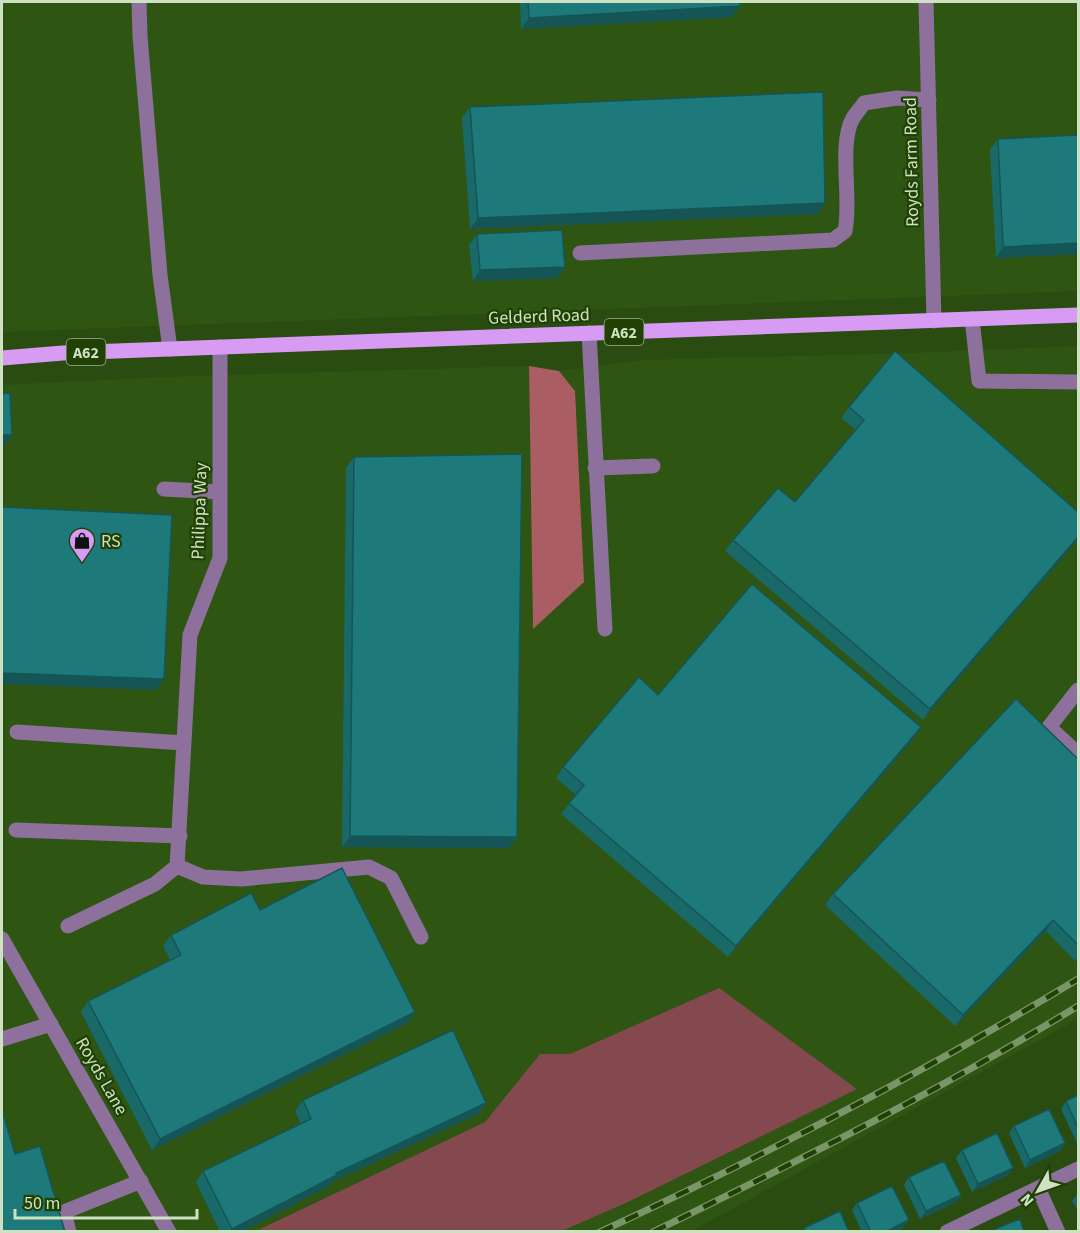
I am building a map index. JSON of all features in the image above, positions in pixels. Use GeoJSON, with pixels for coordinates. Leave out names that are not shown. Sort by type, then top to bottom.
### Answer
{"type":"FeatureCollection","features":[{"type":"Feature","properties":{"kind":"main road","name":"Gelderd Road"},"geometry":{"type":"LineString","coordinates":[[2,358],[63,353],[1078,315]]}},
{"type":"Feature","properties":{"kind":"street"},"geometry":{"type":"LineString","coordinates":[[139,2],[159,264],[170,349]]}},
{"type":"Feature","properties":{"kind":"street","name":"Royds Farm Road"},"geometry":{"type":"LineString","coordinates":[[926,2],[934,321]]}},
{"type":"Feature","properties":{"kind":"street"},"geometry":{"type":"LineString","coordinates":[[579,253],[833,240],[845,231],[848,218],[846,149],[852,119],[864,103],[897,98],[929,100]]}},
{"type":"Feature","properties":{"kind":"street"},"geometry":{"type":"LineString","coordinates":[[972,319],[979,381],[1078,382]]}},
{"type":"Feature","properties":{"kind":"street"},"geometry":{"type":"LineString","coordinates":[[589,333],[606,629]]}},
{"type":"Feature","properties":{"kind":"street","name":"Philippa Way"},"geometry":{"type":"LineString","coordinates":[[177,866],[190,635],[220,558],[220,347]]}},
{"type":"Feature","properties":{"kind":"street"},"geometry":{"type":"LineString","coordinates":[[595,468],[653,466]]}},
{"type":"Feature","properties":{"kind":"street"},"geometry":{"type":"LineString","coordinates":[[164,489],[220,492]]}},
{"type":"Feature","properties":{"kind":"street"},"geometry":{"type":"LineString","coordinates":[[1078,690],[1049,727],[1078,754]]}},
{"type":"Feature","properties":{"kind":"street"},"geometry":{"type":"LineString","coordinates":[[17,732],[184,743]]}},
{"type":"Feature","properties":{"kind":"street"},"geometry":{"type":"LineString","coordinates":[[16,830],[180,836]]}},
{"type":"Feature","properties":{"kind":"street"},"geometry":{"type":"LineString","coordinates":[[68,926],[155,884],[177,866],[202,877],[241,879],[369,867],[391,878],[422,937]]}},
{"type":"Feature","properties":{"kind":"street","name":"Royds Lane"},"geometry":{"type":"LineString","coordinates":[[2,939],[170,1232]]}},
{"type":"Feature","properties":{"kind":"street"},"geometry":{"type":"LineString","coordinates":[[2,1039],[51,1024]]}},
{"type":"Feature","properties":{"kind":"street"},"geometry":{"type":"LineString","coordinates":[[947,1232],[1078,1169]]}},
{"type":"Feature","properties":{"kind":"street"},"geometry":{"type":"LineString","coordinates":[[69,1232],[64,1212],[141,1181]]}},
{"type":"Feature","properties":{"kind":"street"},"geometry":{"type":"LineString","coordinates":[[1038,1188],[1058,1232]]}},
{"type":"Feature","properties":{"kind":"shaded area"},"geometry":{"type":"Polygon","coordinates":[[[2,2],[1078,2],[1078,291],[2,332],[2,2]]]}},
{"type":"Feature","properties":{"kind":"shaded area"},"geometry":{"type":"Polygon","coordinates":[[[1078,346],[1078,1019],[692,1231],[562,1231],[628,1202],[719,988],[570,1054],[540,1054],[485,1122],[256,1231],[2,1232],[2,385],[164,377],[529,366],[533,628],[575,391],[559,371],[645,360],[1078,346]]]}},
{"type":"Feature","properties":{"kind":"shaded area"},"geometry":{"type":"Polygon","coordinates":[[[529,366],[559,371],[575,391],[584,582],[533,629],[529,366]]]}},
{"type":"Feature","properties":{"kind":"shaded area"},"geometry":{"type":"Polygon","coordinates":[[[719,988],[857,1089],[628,1202],[562,1231],[256,1231],[485,1122],[540,1054],[570,1054],[719,988]]]}},
{"type":"Feature","properties":{"kind":"building"},"geometry":{"type":"Polygon","coordinates":[[[528,2],[740,2],[740,6],[529,18],[528,2]]]}},
{"type":"Feature","properties":{"kind":"building"},"geometry":{"type":"Polygon","coordinates":[[[823,92],[825,203],[478,218],[470,107],[823,92]]]}},
{"type":"Feature","properties":{"kind":"building"},"geometry":{"type":"Polygon","coordinates":[[[1078,135],[1078,243],[1003,247],[998,139],[1078,135]]]}},
{"type":"Feature","properties":{"kind":"building"},"geometry":{"type":"Polygon","coordinates":[[[562,230],[565,267],[480,270],[477,234],[562,230]]]}},
{"type":"Feature","properties":{"kind":"building"},"geometry":{"type":"Polygon","coordinates":[[[895,351],[1078,512],[1078,537],[930,709],[733,540],[778,488],[795,502],[864,420],[849,407],[895,351]]]}},
{"type":"Feature","properties":{"kind":"building"},"geometry":{"type":"Polygon","coordinates":[[[10,393],[12,435],[2,435],[2,394],[10,393]]]}},
{"type":"Feature","properties":{"kind":"building"},"geometry":{"type":"Polygon","coordinates":[[[522,454],[517,837],[350,836],[354,457],[522,454]]]}},
{"type":"Feature","properties":{"kind":"building"},"geometry":{"type":"Polygon","coordinates":[[[2,507],[172,515],[164,679],[2,673],[2,507]]]}},
{"type":"Feature","properties":{"kind":"building"},"geometry":{"type":"Polygon","coordinates":[[[752,584],[921,727],[736,946],[569,803],[584,785],[563,767],[639,677],[658,695],[752,584]]]}},
{"type":"Feature","properties":{"kind":"building"},"geometry":{"type":"Polygon","coordinates":[[[1016,699],[1078,759],[1078,945],[1053,920],[963,1015],[833,894],[1016,699]]]}},
{"type":"Feature","properties":{"kind":"building"},"geometry":{"type":"Polygon","coordinates":[[[342,868],[415,1012],[160,1139],[88,1001],[181,955],[171,935],[251,893],[260,910],[342,868]]]}},
{"type":"Feature","properties":{"kind":"building"},"geometry":{"type":"Polygon","coordinates":[[[453,1030],[486,1103],[336,1173],[337,1175],[232,1229],[203,1171],[311,1119],[303,1100],[453,1030]]]}},
{"type":"Feature","properties":{"kind":"building"},"geometry":{"type":"Polygon","coordinates":[[[1078,1095],[1078,1128],[1066,1101],[1078,1095]]]}},
{"type":"Feature","properties":{"kind":"building"},"geometry":{"type":"Polygon","coordinates":[[[1049,1109],[1065,1143],[1030,1160],[1014,1126],[1049,1109]]]}},
{"type":"Feature","properties":{"kind":"building"},"geometry":{"type":"Polygon","coordinates":[[[2,1110],[15,1154],[40,1146],[65,1232],[2,1232],[2,1110]]]}},
{"type":"Feature","properties":{"kind":"building"},"geometry":{"type":"Polygon","coordinates":[[[997,1133],[1013,1168],[978,1184],[962,1150],[997,1133]]]}},
{"type":"Feature","properties":{"kind":"building"},"geometry":{"type":"Polygon","coordinates":[[[944,1161],[961,1195],[926,1211],[909,1177],[944,1161]]]}},
{"type":"Feature","properties":{"kind":"building"},"geometry":{"type":"Polygon","coordinates":[[[892,1186],[909,1220],[885,1232],[871,1232],[857,1203],[892,1186]]]}},
{"type":"Feature","properties":{"kind":"building"},"geometry":{"type":"Polygon","coordinates":[[[840,1211],[849,1232],[806,1232],[804,1228],[840,1211]]]}},
{"type":"Feature","properties":{"kind":"building"},"geometry":{"type":"Polygon","coordinates":[[[1020,1219],[1024,1232],[988,1232],[1020,1219]]]}},
{"type":"Feature","properties":{"kind":"railway"},"geometry":{"type":"LineString","coordinates":[[600,1232],[843,1112],[1078,979]]}},
{"type":"Feature","properties":{"kind":"railway"},"geometry":{"type":"LineString","coordinates":[[653,1232],[922,1096],[1078,1006]]}},
{"type":"Feature","properties":{"kind":"place","name":"RS"},"geometry":{"type":"Point","coordinates":[82,564]}}]}
